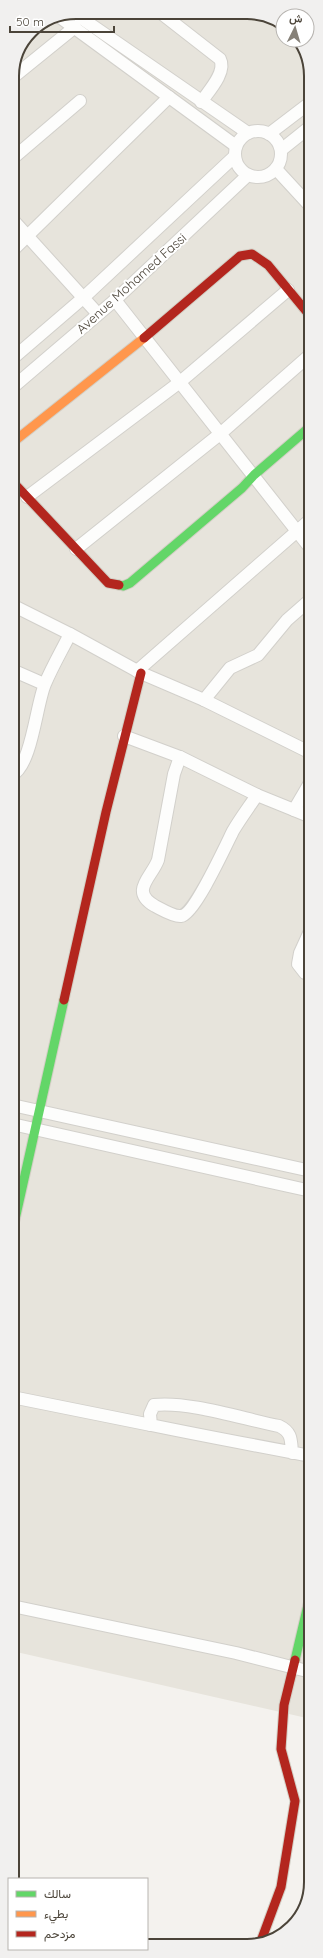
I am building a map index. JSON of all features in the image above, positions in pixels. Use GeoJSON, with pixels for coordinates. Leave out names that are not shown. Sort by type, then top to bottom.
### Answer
{"type":"FeatureCollection","features":[{"type":"Feature","properties":{"kind":"street"},"geometry":{"type":"LineString","coordinates":[[65,20],[76,27],[169,97],[236,151],[239,167],[248,175],[258,177],[268,175],[276,169],[281,160],[281,150],[278,140],[270,134],[259,131],[248,133],[83,19]]}},
{"type":"Feature","properties":{"kind":"street"},"geometry":{"type":"LineString","coordinates":[[168,19],[222,63],[221,72],[201,102]]}},
{"type":"Feature","properties":{"kind":"street"},"geometry":{"type":"LineString","coordinates":[[19,72],[76,27]]}},
{"type":"Feature","properties":{"kind":"street"},"geometry":{"type":"LineString","coordinates":[[19,246],[169,97]]}},
{"type":"Feature","properties":{"kind":"street"},"geometry":{"type":"LineString","coordinates":[[19,153],[80,101]]}},
{"type":"Feature","properties":{"kind":"street"},"geometry":{"type":"LineString","coordinates":[[270,134],[304,107]]}},
{"type":"Feature","properties":{"kind":"street"},"geometry":{"type":"LineString","coordinates":[[281,150],[304,132]]}},
{"type":"Feature","properties":{"kind":"street","name":"Avenue Mohamed Fassi"},"geometry":{"type":"LineString","coordinates":[[19,353],[83,298],[236,151],[241,139],[248,133]]}},
{"type":"Feature","properties":{"kind":"street"},"geometry":{"type":"LineString","coordinates":[[276,169],[304,199]]}},
{"type":"Feature","properties":{"kind":"street","name":"Avenue Mohamed Fassi"},"geometry":{"type":"LineString","coordinates":[[19,382],[115,300],[248,175]]}},
{"type":"Feature","properties":{"kind":"street"},"geometry":{"type":"LineString","coordinates":[[19,227],[98,314]]}},
{"type":"Feature","properties":{"kind":"street"},"geometry":{"type":"LineString","coordinates":[[19,436],[144,338],[240,256],[252,254],[268,265],[304,309]]}},
{"type":"Feature","properties":{"kind":"street"},"geometry":{"type":"LineString","coordinates":[[27,497],[180,382],[288,290]]}},
{"type":"Feature","properties":{"kind":"street"},"geometry":{"type":"LineString","coordinates":[[115,300],[304,539]]}},
{"type":"Feature","properties":{"kind":"street"},"geometry":{"type":"LineString","coordinates":[[76,549],[220,434],[304,360]]}},
{"type":"Feature","properties":{"kind":"street"},"geometry":{"type":"LineString","coordinates":[[19,488],[108,583],[123,586],[130,583],[242,488],[254,475],[304,432]]}},
{"type":"Feature","properties":{"kind":"street"},"geometry":{"type":"LineString","coordinates":[[19,1203],[41,1112],[82,913],[139,672],[304,525]]}},
{"type":"Feature","properties":{"kind":"street"},"geometry":{"type":"LineString","coordinates":[[204,700],[230,668],[258,655],[287,620],[304,605]]}},
{"type":"Feature","properties":{"kind":"street"},"geometry":{"type":"LineString","coordinates":[[19,608],[70,634],[139,672],[204,700],[304,750]]}},
{"type":"Feature","properties":{"kind":"street"},"geometry":{"type":"LineString","coordinates":[[19,770],[29,747],[44,684],[70,634]]}},
{"type":"Feature","properties":{"kind":"street"},"geometry":{"type":"LineString","coordinates":[[19,673],[44,684]]}},
{"type":"Feature","properties":{"kind":"street"},"geometry":{"type":"LineString","coordinates":[[124,736],[180,757],[257,795],[304,814]]}},
{"type":"Feature","properties":{"kind":"street"},"geometry":{"type":"LineString","coordinates":[[180,757],[174,774],[158,860],[154,869],[144,882],[143,888],[145,895],[155,906],[176,915],[181,916],[186,914],[203,890],[234,831],[257,795]]}},
{"type":"Feature","properties":{"kind":"street"},"geometry":{"type":"LineString","coordinates":[[294,810],[304,793]]}},
{"type":"Feature","properties":{"kind":"street"},"geometry":{"type":"LineString","coordinates":[[304,944],[300,953],[298,964],[304,971]]}},
{"type":"Feature","properties":{"kind":"street"},"geometry":{"type":"LineString","coordinates":[[19,1107],[304,1169]]}},
{"type":"Feature","properties":{"kind":"street"},"geometry":{"type":"LineString","coordinates":[[19,1126],[304,1189]]}},
{"type":"Feature","properties":{"kind":"street"},"geometry":{"type":"LineString","coordinates":[[19,1398],[304,1455]]}},
{"type":"Feature","properties":{"kind":"street"},"geometry":{"type":"LineString","coordinates":[[151,1425],[150,1414],[154,1405],[166,1404],[187,1406],[286,1429],[291,1435],[292,1453]]}},
{"type":"Feature","properties":{"kind":"street"},"geometry":{"type":"LineString","coordinates":[[19,1607],[220,1649],[304,1670]]}},
{"type":"Feature","properties":{"kind":"street"},"geometry":{"type":"LineString","coordinates":[[263,1937],[281,1888],[296,1801],[281,1749],[284,1705],[304,1623]]}},
{"type":"Feature","properties":{"kind":"shaded area"},"geometry":{"type":"Polygon","coordinates":[[[76,19],[254,19],[275,27],[275,48],[296,48],[301,58],[304,72],[304,1717],[19,1653],[19,76],[23,54],[36,36],[54,23],[76,19]]]}},
{"type":"Feature","properties":{"kind":"traffic: fast"},"geometry":{"type":"LineString","coordinates":[[119,585],[123,586],[130,583],[242,488],[254,475],[304,432]]}},
{"type":"Feature","properties":{"kind":"traffic: fast"},"geometry":{"type":"LineString","coordinates":[[19,1202],[64,1000]]}},
{"type":"Feature","properties":{"kind":"traffic: fast"},"geometry":{"type":"LineString","coordinates":[[295,1660],[304,1622]]}},
{"type":"Feature","properties":{"kind":"traffic: slow"},"geometry":{"type":"LineString","coordinates":[[19,437],[144,338]]}},
{"type":"Feature","properties":{"kind":"traffic: jam"},"geometry":{"type":"LineString","coordinates":[[144,338],[240,256],[252,254],[268,265],[304,309]]}},
{"type":"Feature","properties":{"kind":"traffic: jam"},"geometry":{"type":"LineString","coordinates":[[19,488],[108,583],[119,585]]}},
{"type":"Feature","properties":{"kind":"traffic: jam"},"geometry":{"type":"LineString","coordinates":[[64,1000],[106,812],[141,673]]}},
{"type":"Feature","properties":{"kind":"traffic: jam"},"geometry":{"type":"LineString","coordinates":[[263,1937],[281,1887],[295,1801],[281,1749],[284,1705],[295,1660]]}}]}
